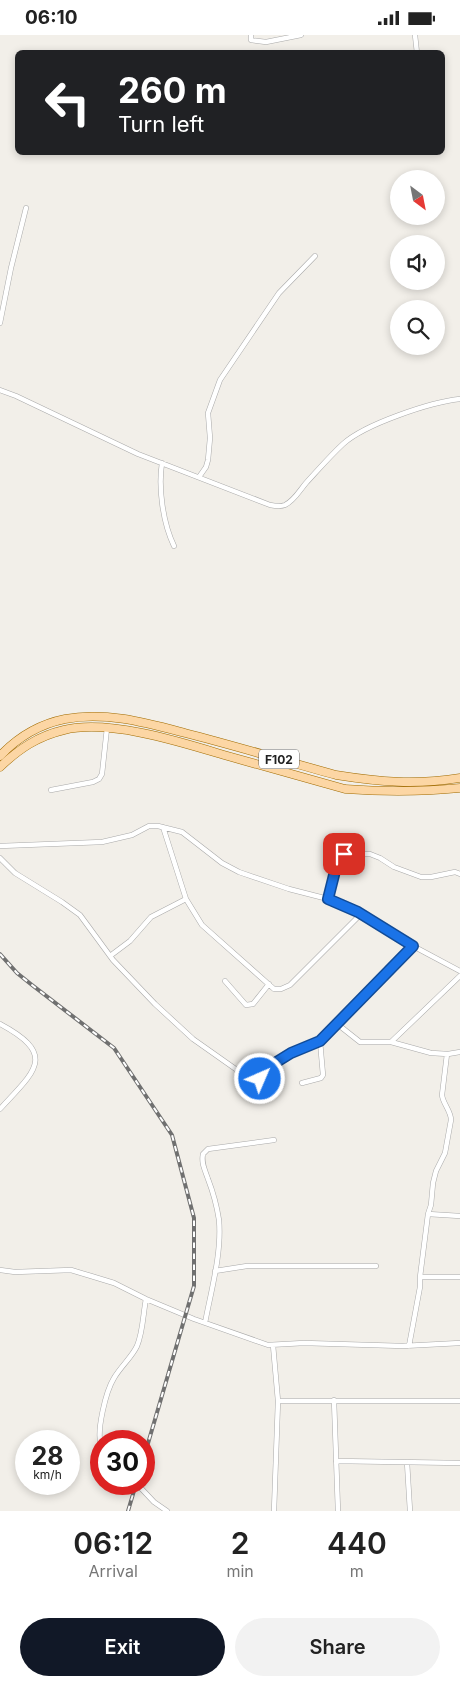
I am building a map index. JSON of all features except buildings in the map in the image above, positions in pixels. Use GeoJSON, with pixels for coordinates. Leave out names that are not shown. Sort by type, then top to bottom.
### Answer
{"type":"FeatureCollection","features":[{"type":"Feature","properties":{"kind":"main road"},"geometry":{"type":"LineString","coordinates":[[98,727],[99,716]]}},
{"type":"Feature","properties":{"kind":"main road","name":"F102"},"geometry":{"type":"LineString","coordinates":[[0,756],[16,741],[50,723],[66,719],[99,716],[149,724],[336,775],[388,783],[460,779]]}},
{"type":"Feature","properties":{"kind":"main road","name":"F102"},"geometry":{"type":"LineString","coordinates":[[0,767],[21,748],[40,737],[66,729],[98,727],[174,741],[345,789],[413,792],[460,788]]}},
{"type":"Feature","properties":{"kind":"street"},"geometry":{"type":"LineString","coordinates":[[251,35],[251,40],[266,41],[301,35]]}},
{"type":"Feature","properties":{"kind":"street"},"geometry":{"type":"LineString","coordinates":[[415,35],[417,50]]}},
{"type":"Feature","properties":{"kind":"street"},"geometry":{"type":"LineString","coordinates":[[0,323],[26,208]]}},
{"type":"Feature","properties":{"kind":"street"},"geometry":{"type":"LineString","coordinates":[[199,477],[206,467],[208,460],[210,438],[208,413],[220,380],[279,293],[315,256]]}},
{"type":"Feature","properties":{"kind":"street"},"geometry":{"type":"LineString","coordinates":[[0,390],[162,463],[270,505],[278,506],[291,501],[342,445],[362,431],[382,422],[442,402],[460,399]]}},
{"type":"Feature","properties":{"kind":"street"},"geometry":{"type":"LineString","coordinates":[[162,463],[160,476],[163,506],[174,546]]}},
{"type":"Feature","properties":{"kind":"street"},"geometry":{"type":"LineString","coordinates":[[51,790],[93,782],[99,779],[102,774],[107,728]]}},
{"type":"Feature","properties":{"kind":"street"},"geometry":{"type":"LineString","coordinates":[[0,846],[102,843],[132,835],[149,827],[163,827],[182,832],[222,863],[239,872],[289,889],[328,899],[358,912],[360,915],[413,946],[460,971]]}},
{"type":"Feature","properties":{"kind":"street"},"geometry":{"type":"LineString","coordinates":[[163,827],[186,899],[202,925],[274,989],[281,989],[290,985],[360,915]]}},
{"type":"Feature","properties":{"kind":"street"},"geometry":{"type":"LineString","coordinates":[[328,899],[336,867],[344,854],[370,854],[394,867],[422,877],[455,872],[460,875]]}},
{"type":"Feature","properties":{"kind":"street"},"geometry":{"type":"LineString","coordinates":[[0,858],[15,873],[80,915],[110,956],[137,986],[193,1039],[251,1081],[260,1079],[261,1074],[270,1066],[291,1053],[320,1041],[413,946]]}},
{"type":"Feature","properties":{"kind":"street"},"geometry":{"type":"LineString","coordinates":[[110,956],[130,941],[151,917],[186,899]]}},
{"type":"Feature","properties":{"kind":"street"},"geometry":{"type":"LineString","coordinates":[[391,1042],[460,976]]}},
{"type":"Feature","properties":{"kind":"street"},"geometry":{"type":"LineString","coordinates":[[225,981],[246,1005],[250,1006],[269,984]]}},
{"type":"Feature","properties":{"kind":"street"},"geometry":{"type":"LineString","coordinates":[[336,1023],[360,1042],[391,1042],[431,1053],[447,1054],[460,1052]]}},
{"type":"Feature","properties":{"kind":"street"},"geometry":{"type":"LineString","coordinates":[[0,1024],[18,1033],[27,1041],[34,1050],[35,1060],[34,1071],[0,1109]]}},
{"type":"Feature","properties":{"kind":"street"},"geometry":{"type":"LineString","coordinates":[[302,1083],[321,1078],[323,1075],[320,1041]]}},
{"type":"Feature","properties":{"kind":"street"},"geometry":{"type":"LineString","coordinates":[[409,1345],[420,1287],[433,1183],[436,1171],[445,1153],[451,1116],[442,1101],[447,1054]]}},
{"type":"Feature","properties":{"kind":"street"},"geometry":{"type":"LineString","coordinates":[[205,1323],[215,1271],[219,1221],[202,1164],[203,1154],[208,1149],[274,1140]]}},
{"type":"Feature","properties":{"kind":"street"},"geometry":{"type":"LineString","coordinates":[[428,1214],[460,1216]]}},
{"type":"Feature","properties":{"kind":"street"},"geometry":{"type":"LineString","coordinates":[[215,1271],[247,1266],[376,1266]]}},
{"type":"Feature","properties":{"kind":"street"},"geometry":{"type":"LineString","coordinates":[[0,1271],[71,1270],[114,1283],[146,1299],[205,1323],[273,1345],[304,1343],[409,1345],[460,1343]]}},
{"type":"Feature","properties":{"kind":"street"},"geometry":{"type":"LineString","coordinates":[[420,1277],[460,1277]]}},
{"type":"Feature","properties":{"kind":"street"},"geometry":{"type":"LineString","coordinates":[[100,1430],[100,1422],[113,1380],[137,1345],[146,1299]]}},
{"type":"Feature","properties":{"kind":"street"},"geometry":{"type":"LineString","coordinates":[[273,1345],[278,1401],[274,1511]]}},
{"type":"Feature","properties":{"kind":"street"},"geometry":{"type":"LineString","coordinates":[[334,1400],[338,1511]]}},
{"type":"Feature","properties":{"kind":"street"},"geometry":{"type":"LineString","coordinates":[[278,1401],[460,1401]]}},
{"type":"Feature","properties":{"kind":"street"},"geometry":{"type":"LineString","coordinates":[[336,1461],[460,1463]]}},
{"type":"Feature","properties":{"kind":"street"},"geometry":{"type":"LineString","coordinates":[[407,1462],[410,1511]]}},
{"type":"Feature","properties":{"kind":"street"},"geometry":{"type":"LineString","coordinates":[[147,1495],[166,1511]]}},
{"type":"Feature","properties":{"kind":"railway"},"geometry":{"type":"LineString","coordinates":[[0,954],[17,973],[114,1048],[172,1135],[194,1218],[194,1286],[152,1430]]}},
{"type":"Feature","properties":{"kind":"railway"},"geometry":{"type":"LineString","coordinates":[[128,1511],[133,1495]]}},
{"type":"Feature","properties":{"kind":"route"},"geometry":{"type":"LineString","coordinates":[[260,1079],[261,1074],[270,1066],[291,1053],[320,1041],[413,946],[360,915],[358,912],[328,899],[336,867],[344,854]]}}]}
